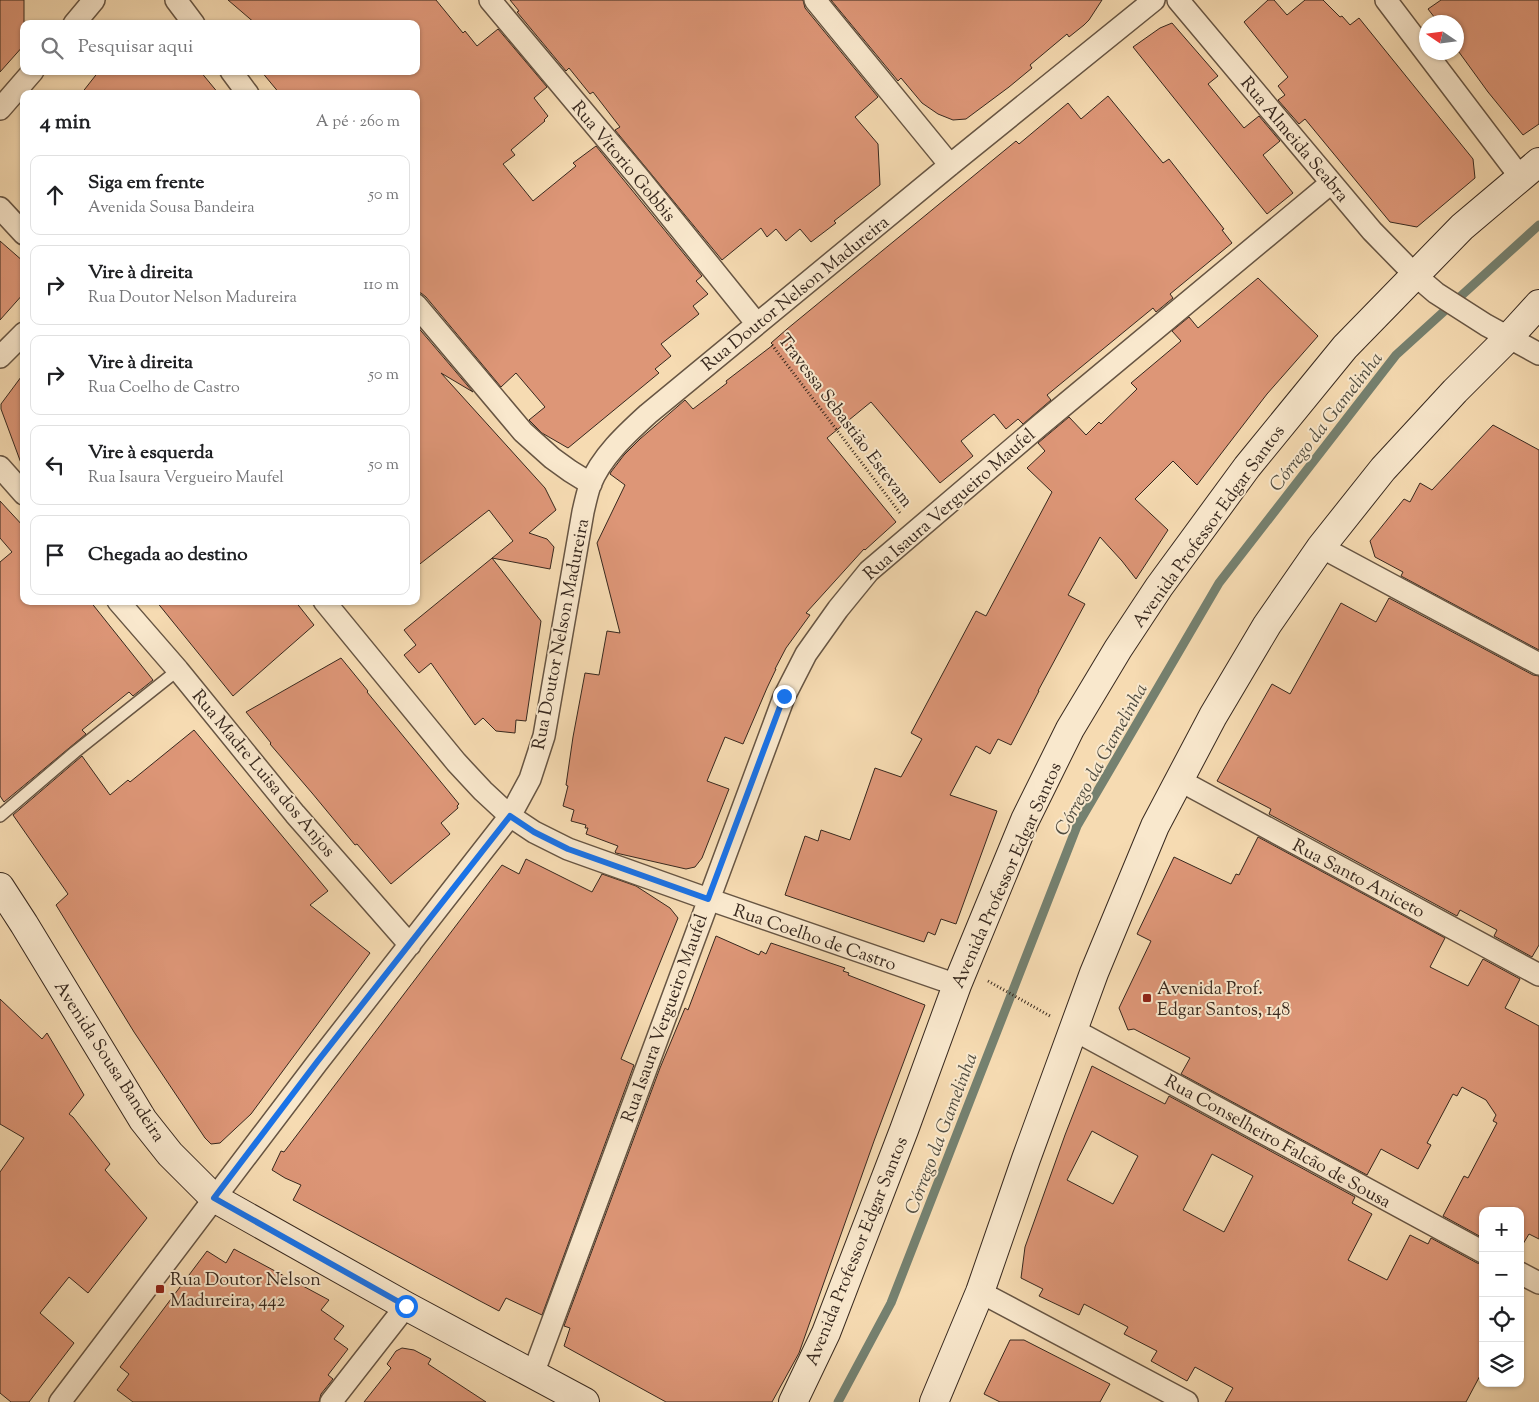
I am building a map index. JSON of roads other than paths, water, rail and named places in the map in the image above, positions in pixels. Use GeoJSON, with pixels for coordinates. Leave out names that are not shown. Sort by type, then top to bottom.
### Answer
{"type":"FeatureCollection","features":[{"type":"Feature","properties":{"kind":"main road","name":"Avenida Professor Edgar Santos"},"geometry":{"type":"LineString","coordinates":[[793,1402],[826,1333],[868,1226],[957,985],[1025,820],[1070,729],[1118,649],[1159,587],[1247,467],[1345,348],[1462,227],[1530,170]]}},
{"type":"Feature","properties":{"kind":"main road"},"geometry":{"type":"LineString","coordinates":[[934,1402],[980,1292],[1026,1158],[1094,973],[1155,826],[1213,716],[1267,625],[1321,547],[1383,469],[1455,391],[1497,331],[1539,304]]}},
{"type":"Feature","properties":{"kind":"main road","name":"Avenida Sousa Bandeira"},"geometry":{"type":"LineString","coordinates":[[0,887],[143,1120],[170,1154],[214,1198],[406,1306],[585,1402]]}},
{"type":"Feature","properties":{"kind":"street"},"geometry":{"type":"LineString","coordinates":[[77,20],[94,0]]}},
{"type":"Feature","properties":{"kind":"street"},"geometry":{"type":"LineString","coordinates":[[176,0],[191,20]]}},
{"type":"Feature","properties":{"kind":"street","name":"Rua Vitorio Gobbis"},"geometry":{"type":"LineString","coordinates":[[490,0],[640,179],[757,324]]}},
{"type":"Feature","properties":{"kind":"street"},"geometry":{"type":"LineString","coordinates":[[815,0],[950,165]]}},
{"type":"Feature","properties":{"kind":"street","name":"Rua Almeida Seabra"},"geometry":{"type":"LineString","coordinates":[[1178,0],[1372,231],[1415,275],[1436,293],[1497,331],[1539,354]]}},
{"type":"Feature","properties":{"kind":"street"},"geometry":{"type":"LineString","coordinates":[[1386,0],[1530,170]]}},
{"type":"Feature","properties":{"kind":"street","name":"Rua Doutor Nelson Madureira"},"geometry":{"type":"LineString","coordinates":[[60,1402],[317,1062],[510,816],[530,779],[544,736],[583,512],[591,484],[602,464],[620,440],[648,414],[1149,2]]}},
{"type":"Feature","properties":{"kind":"street"},"geometry":{"type":"LineString","coordinates":[[0,109],[30,75]]}},
{"type":"Feature","properties":{"kind":"street"},"geometry":{"type":"LineString","coordinates":[[234,75],[245,90]]}},
{"type":"Feature","properties":{"kind":"street","name":"Rua Isaura Vergueiro Maufel"},"geometry":{"type":"LineString","coordinates":[[533,1374],[784,696],[806,654],[838,609],[869,572],[914,532],[1331,183]]}},
{"type":"Feature","properties":{"kind":"street"},"geometry":{"type":"LineString","coordinates":[[0,208],[20,230]]}},
{"type":"Feature","properties":{"kind":"street"},"geometry":{"type":"LineString","coordinates":[[420,309],[523,432],[552,458],[591,484]]}},
{"type":"Feature","properties":{"kind":"street"},"geometry":{"type":"LineString","coordinates":[[0,357],[20,337]]}},
{"type":"Feature","properties":{"kind":"street"},"geometry":{"type":"LineString","coordinates":[[0,467],[20,490]]}},
{"type":"Feature","properties":{"kind":"street"},"geometry":{"type":"LineString","coordinates":[[1321,547],[1539,664]]}},
{"type":"Feature","properties":{"kind":"street","name":"Rua Madre Luisa dos Anjos"},"geometry":{"type":"LineString","coordinates":[[121,605],[178,670],[295,814],[410,945]]}},
{"type":"Feature","properties":{"kind":"street"},"geometry":{"type":"LineString","coordinates":[[327,605],[456,762],[510,816]]}},
{"type":"Feature","properties":{"kind":"street","name":"Rua Santo Aniceto"},"geometry":{"type":"LineString","coordinates":[[1179,780],[1539,975]]}},
{"type":"Feature","properties":{"kind":"street","name":"Rua Coelho de Castro"},"geometry":{"type":"LineString","coordinates":[[510,816],[534,832],[568,849],[957,985]]}},
{"type":"Feature","properties":{"kind":"street","name":"Rua Conselheiro Falcão de Sousa"},"geometry":{"type":"LineString","coordinates":[[1074,1030],[1479,1250]]}},
{"type":"Feature","properties":{"kind":"street"},"geometry":{"type":"LineString","coordinates":[[1524,1275],[1539,1283]]}},
{"type":"Feature","properties":{"kind":"street"},"geometry":{"type":"LineString","coordinates":[[980,1292],[1187,1402]]}},
{"type":"Feature","properties":{"kind":"street"},"geometry":{"type":"LineString","coordinates":[[331,1402],[406,1306]]}},
{"type":"Feature","properties":{"kind":"lane"},"geometry":{"type":"LineString","coordinates":[[0,816],[75,752],[178,670]]}},
{"type":"Feature","properties":{"kind":"waterway","name":"Córrego da Gamelinha"},"geometry":{"type":"LineString","coordinates":[[838,1402],[891,1303],[1077,826],[1219,583],[1396,355],[1539,225]]}},
{"type":"Feature","properties":{"kind":"place","name":"Avenida Prof. Edgar Santos, 148"},"geometry":{"type":"Point","coordinates":[1147,998]}},
{"type":"Feature","properties":{"kind":"place","name":"Rua Doutor Nelson Madureira, 442"},"geometry":{"type":"Point","coordinates":[160,1289]}}]}
